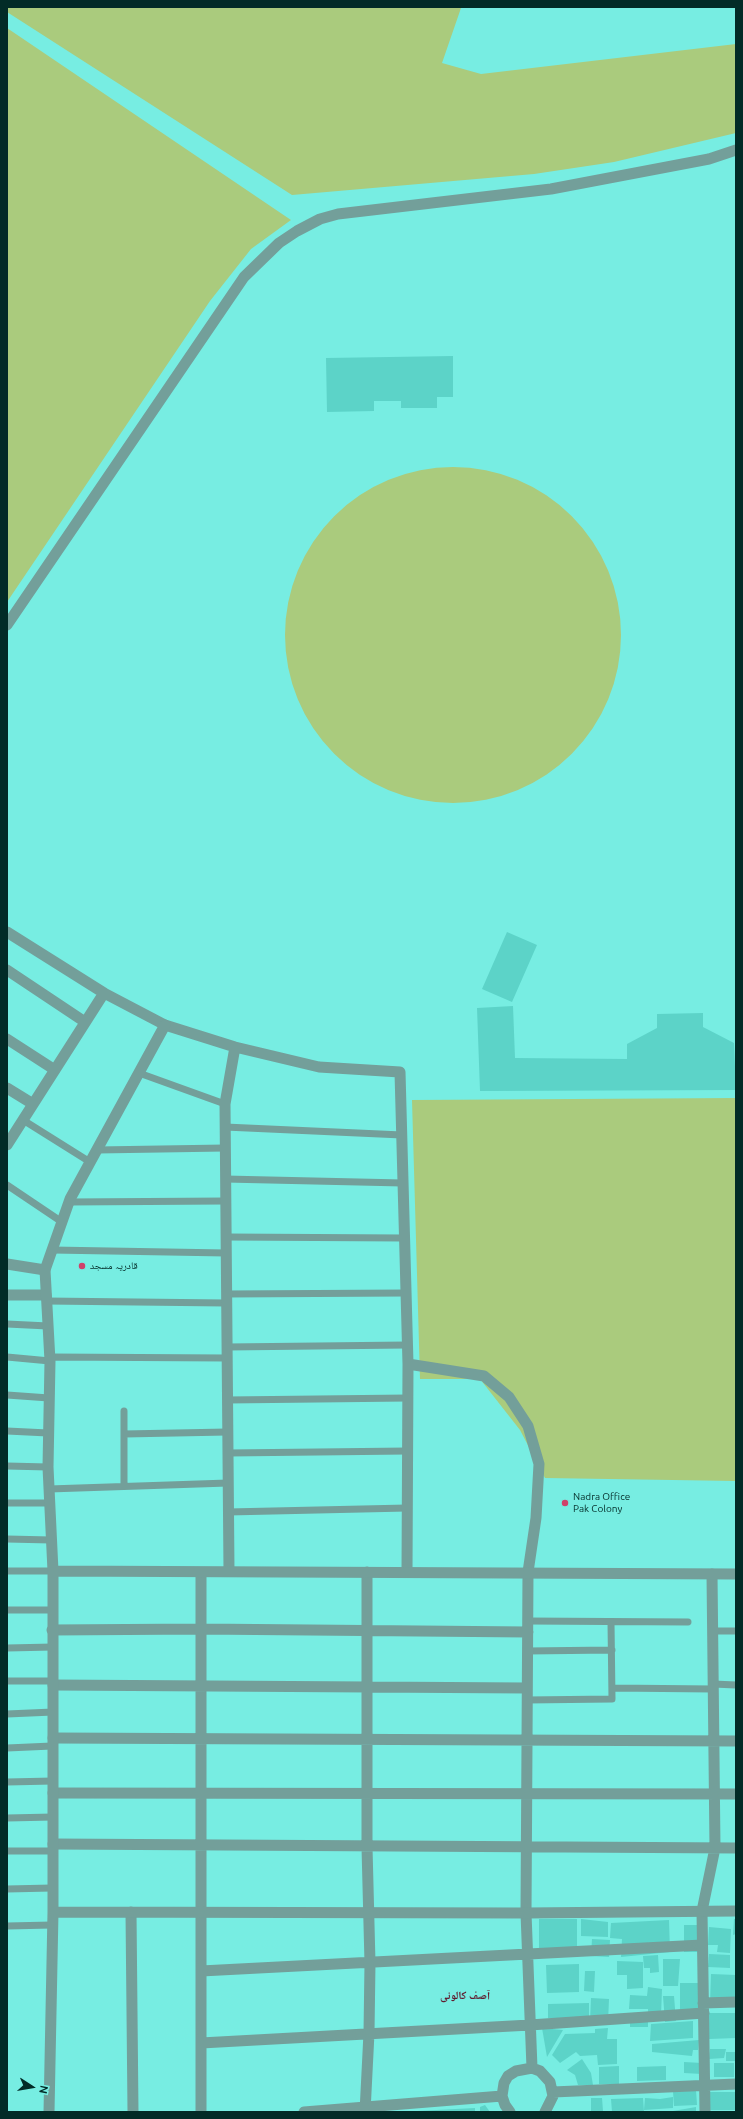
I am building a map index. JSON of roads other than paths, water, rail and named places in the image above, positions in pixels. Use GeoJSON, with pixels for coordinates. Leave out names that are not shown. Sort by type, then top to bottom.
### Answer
{"type":"FeatureCollection","features":[{"type":"Feature","properties":{"kind":"street"},"geometry":{"type":"LineString","coordinates":[[7,625],[244,278],[279,243],[320,219],[338,214],[551,188],[709,159],[736,150]]}},
{"type":"Feature","properties":{"kind":"street"},"geometry":{"type":"LineString","coordinates":[[7,932],[104,993],[165,1025],[235,1047],[319,1067],[400,1072],[408,1364],[406,1572]]}},
{"type":"Feature","properties":{"kind":"street"},"geometry":{"type":"LineString","coordinates":[[7,970],[85,1022]]}},
{"type":"Feature","properties":{"kind":"street"},"geometry":{"type":"LineString","coordinates":[[8,1140],[23,1120],[104,993]]}},
{"type":"Feature","properties":{"kind":"street"},"geometry":{"type":"LineString","coordinates":[[49,2112],[53,1912],[53,1647],[48,1467],[48,1398],[50,1359],[45,1270],[69,1202],[165,1025]]}},
{"type":"Feature","properties":{"kind":"street"},"geometry":{"type":"LineString","coordinates":[[7,1039],[55,1070]]}},
{"type":"Feature","properties":{"kind":"street"},"geometry":{"type":"LineString","coordinates":[[229,1571],[225,1104],[235,1047]]}},
{"type":"Feature","properties":{"kind":"street"},"geometry":{"type":"LineString","coordinates":[[7,1088],[33,1104]]}},
{"type":"Feature","properties":{"kind":"street"},"geometry":{"type":"LineString","coordinates":[[7,1264],[45,1270]]}},
{"type":"Feature","properties":{"kind":"street"},"geometry":{"type":"LineString","coordinates":[[7,1295],[46,1298]]}},
{"type":"Feature","properties":{"kind":"street"},"geometry":{"type":"LineString","coordinates":[[408,1364],[484,1376],[508,1397],[528,1426],[539,1464],[536,1518],[528,1572],[527,1651],[526,1913],[532,2068]]}},
{"type":"Feature","properties":{"kind":"street"},"geometry":{"type":"LineString","coordinates":[[52,1571],[201,1573],[229,1571],[736,1574]]}},
{"type":"Feature","properties":{"kind":"street"},"geometry":{"type":"LineString","coordinates":[[365,2110],[369,2033],[370,1962],[366,1740],[367,1572]]}},
{"type":"Feature","properties":{"kind":"street"},"geometry":{"type":"LineString","coordinates":[[201,1573],[201,2112]]}},
{"type":"Feature","properties":{"kind":"street"},"geometry":{"type":"LineString","coordinates":[[705,2112],[702,1911],[715,1848],[712,1574]]}},
{"type":"Feature","properties":{"kind":"street"},"geometry":{"type":"LineString","coordinates":[[52,1630],[367,1630],[528,1627]]}},
{"type":"Feature","properties":{"kind":"street"},"geometry":{"type":"LineString","coordinates":[[53,1683],[366,1688],[527,1688]]}},
{"type":"Feature","properties":{"kind":"street"},"geometry":{"type":"LineString","coordinates":[[53,1742],[201,1739],[736,1741]]}},
{"type":"Feature","properties":{"kind":"street"},"geometry":{"type":"LineString","coordinates":[[53,1793],[736,1794]]}},
{"type":"Feature","properties":{"kind":"street"},"geometry":{"type":"LineString","coordinates":[[52,1847],[202,1846],[736,1848]]}},
{"type":"Feature","properties":{"kind":"street"},"geometry":{"type":"LineString","coordinates":[[53,1912],[526,1913],[736,1911]]}},
{"type":"Feature","properties":{"kind":"street"},"geometry":{"type":"LineString","coordinates":[[131,1912],[133,2112]]}},
{"type":"Feature","properties":{"kind":"street"},"geometry":{"type":"LineString","coordinates":[[201,1971],[702,1945]]}},
{"type":"Feature","properties":{"kind":"street"},"geometry":{"type":"LineString","coordinates":[[201,2043],[530,2025],[704,2008],[736,2002]]}},
{"type":"Feature","properties":{"kind":"street"},"geometry":{"type":"LineString","coordinates":[[510,2112],[504,2105],[502,2096],[504,2084],[508,2076],[516,2071],[532,2068],[545,2074],[550,2082],[553,2092],[550,2105],[545,2112]]}},
{"type":"Feature","properties":{"kind":"street"},"geometry":{"type":"LineString","coordinates":[[553,2092],[736,2084]]}},
{"type":"Feature","properties":{"kind":"street"},"geometry":{"type":"LineString","coordinates":[[304,2112],[365,2110],[502,2096]]}},
{"type":"Feature","properties":{"kind":"lane"},"geometry":{"type":"LineString","coordinates":[[139,1073],[225,1104]]}},
{"type":"Feature","properties":{"kind":"lane"},"geometry":{"type":"LineString","coordinates":[[23,1120],[90,1162]]}},
{"type":"Feature","properties":{"kind":"lane"},"geometry":{"type":"LineString","coordinates":[[225,1127],[402,1135]]}},
{"type":"Feature","properties":{"kind":"lane"},"geometry":{"type":"LineString","coordinates":[[97,1150],[225,1148]]}},
{"type":"Feature","properties":{"kind":"lane"},"geometry":{"type":"LineString","coordinates":[[225,1179],[403,1183]]}},
{"type":"Feature","properties":{"kind":"lane"},"geometry":{"type":"LineString","coordinates":[[7,1186],[62,1222]]}},
{"type":"Feature","properties":{"kind":"lane"},"geometry":{"type":"LineString","coordinates":[[69,1202],[225,1201]]}},
{"type":"Feature","properties":{"kind":"lane"},"geometry":{"type":"LineString","coordinates":[[226,1237],[404,1238]]}},
{"type":"Feature","properties":{"kind":"lane"},"geometry":{"type":"LineString","coordinates":[[52,1250],[226,1253]]}},
{"type":"Feature","properties":{"kind":"lane"},"geometry":{"type":"LineString","coordinates":[[46,1298],[226,1299],[406,1292]]}},
{"type":"Feature","properties":{"kind":"lane"},"geometry":{"type":"LineString","coordinates":[[7,1324],[48,1326]]}},
{"type":"Feature","properties":{"kind":"lane"},"geometry":{"type":"LineString","coordinates":[[7,1357],[50,1359],[407,1345]]}},
{"type":"Feature","properties":{"kind":"lane"},"geometry":{"type":"LineString","coordinates":[[7,1395],[48,1398]]}},
{"type":"Feature","properties":{"kind":"lane"},"geometry":{"type":"LineString","coordinates":[[227,1400],[408,1398]]}},
{"type":"Feature","properties":{"kind":"lane"},"geometry":{"type":"LineString","coordinates":[[124,1411],[124,1486]]}},
{"type":"Feature","properties":{"kind":"lane"},"geometry":{"type":"LineString","coordinates":[[7,1431],[48,1433]]}},
{"type":"Feature","properties":{"kind":"lane"},"geometry":{"type":"LineString","coordinates":[[124,1434],[228,1432]]}},
{"type":"Feature","properties":{"kind":"lane"},"geometry":{"type":"LineString","coordinates":[[228,1453],[407,1451]]}},
{"type":"Feature","properties":{"kind":"lane"},"geometry":{"type":"LineString","coordinates":[[7,1466],[48,1467]]}},
{"type":"Feature","properties":{"kind":"lane"},"geometry":{"type":"LineString","coordinates":[[49,1489],[228,1483]]}},
{"type":"Feature","properties":{"kind":"lane"},"geometry":{"type":"LineString","coordinates":[[7,1503],[50,1504]]}},
{"type":"Feature","properties":{"kind":"lane"},"geometry":{"type":"LineString","coordinates":[[228,1512],[407,1508]]}},
{"type":"Feature","properties":{"kind":"lane"},"geometry":{"type":"LineString","coordinates":[[7,1538],[51,1540]]}},
{"type":"Feature","properties":{"kind":"lane"},"geometry":{"type":"LineString","coordinates":[[7,1571],[52,1571]]}},
{"type":"Feature","properties":{"kind":"lane"},"geometry":{"type":"LineString","coordinates":[[7,1610],[52,1610]]}},
{"type":"Feature","properties":{"kind":"lane"},"geometry":{"type":"LineString","coordinates":[[528,1627],[611,1622],[688,1622]]}},
{"type":"Feature","properties":{"kind":"lane"},"geometry":{"type":"LineString","coordinates":[[527,1700],[612,1699],[611,1622]]}},
{"type":"Feature","properties":{"kind":"lane"},"geometry":{"type":"LineString","coordinates":[[713,1631],[736,1631]]}},
{"type":"Feature","properties":{"kind":"lane"},"geometry":{"type":"LineString","coordinates":[[7,1648],[53,1647]]}},
{"type":"Feature","properties":{"kind":"lane"},"geometry":{"type":"LineString","coordinates":[[527,1651],[612,1650]]}},
{"type":"Feature","properties":{"kind":"lane"},"geometry":{"type":"LineString","coordinates":[[7,1681],[53,1683]]}},
{"type":"Feature","properties":{"kind":"lane"},"geometry":{"type":"LineString","coordinates":[[612,1688],[713,1687],[736,1685]]}},
{"type":"Feature","properties":{"kind":"lane"},"geometry":{"type":"LineString","coordinates":[[7,1714],[53,1712]]}},
{"type":"Feature","properties":{"kind":"lane"},"geometry":{"type":"LineString","coordinates":[[7,1748],[53,1742]]}},
{"type":"Feature","properties":{"kind":"lane"},"geometry":{"type":"LineString","coordinates":[[7,1782],[53,1781]]}},
{"type":"Feature","properties":{"kind":"lane"},"geometry":{"type":"LineString","coordinates":[[7,1818],[53,1816]]}},
{"type":"Feature","properties":{"kind":"lane"},"geometry":{"type":"LineString","coordinates":[[7,1851],[52,1847]]}},
{"type":"Feature","properties":{"kind":"lane"},"geometry":{"type":"LineString","coordinates":[[7,1889],[52,1888]]}},
{"type":"Feature","properties":{"kind":"lane"},"geometry":{"type":"LineString","coordinates":[[7,1926],[52,1925]]}},
{"type":"Feature","properties":{"kind":"place","name":"قادریہ مسجد"},"geometry":{"type":"Point","coordinates":[82,1266]}},
{"type":"Feature","properties":{"kind":"place","name":"Nadra Office Pak Colony"},"geometry":{"type":"Point","coordinates":[565,1503]}},
{"type":"Feature","properties":{"kind":"district","name":"آصف کالونی"},"geometry":{"type":"Point","coordinates":[465,1995]}}]}
